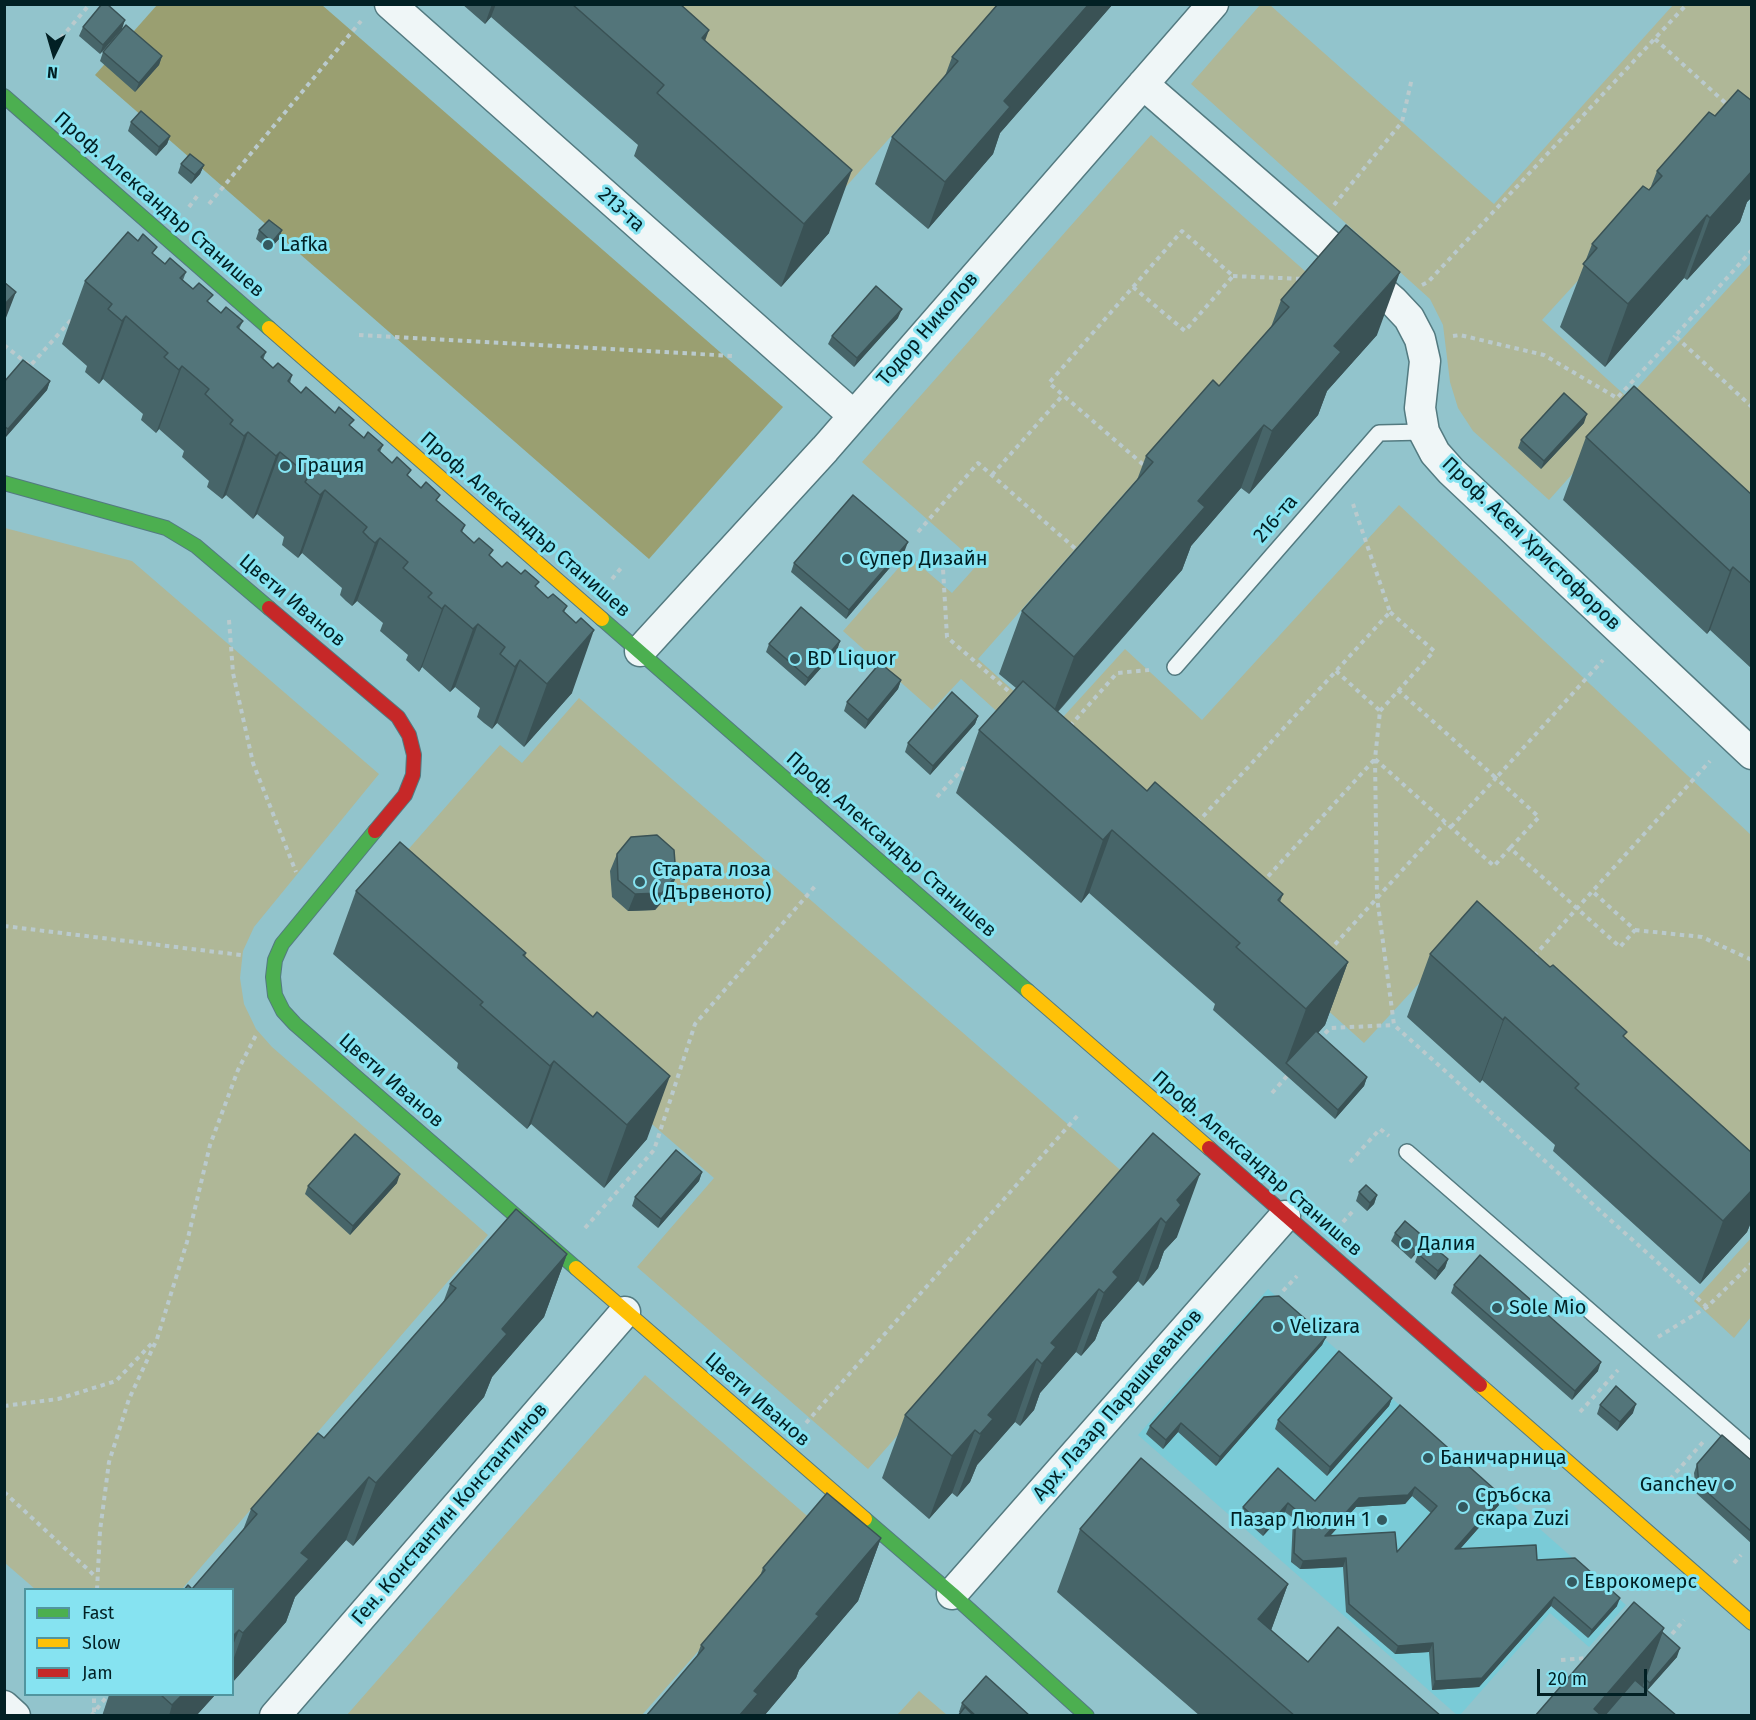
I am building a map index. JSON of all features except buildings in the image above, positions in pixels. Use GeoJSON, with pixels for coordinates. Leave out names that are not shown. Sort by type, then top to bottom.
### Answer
{"type":"FeatureCollection","features":[{"type":"Feature","properties":{"kind":"street","name":"Тодор Николов"},"geometry":{"type":"LineString","coordinates":[[640,651],[825,449],[1213,4]]}},
{"type":"Feature","properties":{"kind":"street","name":"213-та"},"geometry":{"type":"LineString","coordinates":[[379,9],[853,415]]}},
{"type":"Feature","properties":{"kind":"street","name":"Проф. Асен Христофоров"},"geometry":{"type":"LineString","coordinates":[[1143,84],[1410,318],[1420,339],[1425,361],[1419,408],[1424,432],[1435,453],[1451,471],[1742,745]]}},
{"type":"Feature","properties":{"kind":"street","name":"Проф. Александър Станишев"},"geometry":{"type":"LineString","coordinates":[[4,96],[1752,1623]]}},
{"type":"Feature","properties":{"kind":"street","name":"Цвети Иванов"},"geometry":{"type":"LineString","coordinates":[[4,483],[166,528],[196,546],[398,717],[409,735],[414,755],[413,775],[405,795],[282,944],[275,960],[273,977],[276,995],[283,1011],[295,1024],[951,1594],[1087,1716]]}},
{"type":"Feature","properties":{"kind":"street","name":"Арх. Лазар Парашкеванов"},"geometry":{"type":"LineString","coordinates":[[951,1594],[1285,1216]]}},
{"type":"Feature","properties":{"kind":"street","name":"Ген. Константин Константинов"},"geometry":{"type":"LineString","coordinates":[[275,1716],[626,1312]]}},
{"type":"Feature","properties":{"kind":"street"},"geometry":{"type":"LineString","coordinates":[[4,1706],[15,1716]]}},
{"type":"Feature","properties":{"kind":"lane","name":"216-та"},"geometry":{"type":"LineString","coordinates":[[1175,667],[1379,433],[1424,432]]}},
{"type":"Feature","properties":{"kind":"lane"},"geometry":{"type":"LineString","coordinates":[[1407,1152],[1752,1452]]}},
{"type":"Feature","properties":{"kind":"path"},"geometry":{"type":"LineString","coordinates":[[55,45],[90,4]]}},
{"type":"Feature","properties":{"kind":"path"},"geometry":{"type":"LineString","coordinates":[[1393,302],[1428,282],[1687,4]]}},
{"type":"Feature","properties":{"kind":"path"},"geometry":{"type":"LineString","coordinates":[[209,204],[379,9]]}},
{"type":"Feature","properties":{"kind":"path"},"geometry":{"type":"LineString","coordinates":[[1655,39],[1734,111]]}},
{"type":"Feature","properties":{"kind":"path"},"geometry":{"type":"LineString","coordinates":[[1313,232],[1402,122],[1412,78]]}},
{"type":"Feature","properties":{"kind":"path"},"geometry":{"type":"LineString","coordinates":[[189,207],[198,195]]}},
{"type":"Feature","properties":{"kind":"path"},"geometry":{"type":"LineString","coordinates":[[1151,471],[1049,382],[1182,231],[1233,276],[1313,279]]}},
{"type":"Feature","properties":{"kind":"path"},"geometry":{"type":"LineString","coordinates":[[1420,339],[1460,335],[1544,355],[1617,398],[1752,250]]}},
{"type":"Feature","properties":{"kind":"path"},"geometry":{"type":"LineString","coordinates":[[1133,287],[1185,331],[1233,276]]}},
{"type":"Feature","properties":{"kind":"path"},"geometry":{"type":"LineString","coordinates":[[4,345],[30,366],[76,315]]}},
{"type":"Feature","properties":{"kind":"path"},"geometry":{"type":"LineString","coordinates":[[359,335],[789,359]]}},
{"type":"Feature","properties":{"kind":"path"},"geometry":{"type":"LineString","coordinates":[[1674,336],[1752,407]]}},
{"type":"Feature","properties":{"kind":"path"},"geometry":{"type":"LineString","coordinates":[[992,475],[1063,395]]}},
{"type":"Feature","properties":{"kind":"path"},"geometry":{"type":"LineString","coordinates":[[918,532],[978,463],[1081,553]]}},
{"type":"Feature","properties":{"kind":"path"},"geometry":{"type":"LineString","coordinates":[[1343,474],[1390,612],[1434,651],[1380,711],[1375,759],[1377,897],[1394,1025],[1707,1307]]}},
{"type":"Feature","properties":{"kind":"path"},"geometry":{"type":"LineString","coordinates":[[942,552],[947,637],[1022,703]]}},
{"type":"Feature","properties":{"kind":"path"},"geometry":{"type":"LineString","coordinates":[[612,579],[622,567]]}},
{"type":"Feature","properties":{"kind":"path"},"geometry":{"type":"LineString","coordinates":[[226,571],[233,673],[253,763],[311,909]]}},
{"type":"Feature","properties":{"kind":"path"},"geometry":{"type":"LineString","coordinates":[[1192,829],[1390,612]]}},
{"type":"Feature","properties":{"kind":"path"},"geometry":{"type":"LineString","coordinates":[[1450,827],[1626,635]]}},
{"type":"Feature","properties":{"kind":"path"},"geometry":{"type":"LineString","coordinates":[[1067,729],[1117,673],[1175,667]]}},
{"type":"Feature","properties":{"kind":"path"},"geometry":{"type":"LineString","coordinates":[[1336,671],[1380,711]]}},
{"type":"Feature","properties":{"kind":"path"},"geometry":{"type":"LineString","coordinates":[[1375,759],[1494,866],[1539,817],[1398,690]]}},
{"type":"Feature","properties":{"kind":"path"},"geometry":{"type":"LineString","coordinates":[[1528,962],[1592,891],[1742,745]]}},
{"type":"Feature","properties":{"kind":"path"},"geometry":{"type":"LineString","coordinates":[[938,797],[976,754]]}},
{"type":"Feature","properties":{"kind":"path"},"geometry":{"type":"LineString","coordinates":[[1257,889],[1375,759]]}},
{"type":"Feature","properties":{"kind":"path"},"geometry":{"type":"LineString","coordinates":[[1324,956],[1445,823]]}},
{"type":"Feature","properties":{"kind":"path"},"geometry":{"type":"LineString","coordinates":[[1510,848],[1620,947],[1635,930]]}},
{"type":"Feature","properties":{"kind":"path"},"geometry":{"type":"LineString","coordinates":[[561,1255],[654,1150],[695,1024],[817,884]]}},
{"type":"Feature","properties":{"kind":"path"},"geometry":{"type":"LineString","coordinates":[[1592,891],[1635,930],[1702,937],[1752,960]]}},
{"type":"Feature","properties":{"kind":"path"},"geometry":{"type":"LineString","coordinates":[[4,926],[275,960]]}},
{"type":"Feature","properties":{"kind":"path"},"geometry":{"type":"LineString","coordinates":[[97,1588],[100,1531],[109,1462],[129,1400],[157,1339],[187,1242],[210,1145],[238,1070],[276,995]]}},
{"type":"Feature","properties":{"kind":"path"},"geometry":{"type":"LineString","coordinates":[[1316,1043],[1330,1028],[1394,1025]]}},
{"type":"Feature","properties":{"kind":"path"},"geometry":{"type":"LineString","coordinates":[[1272,1093],[1287,1076]]}},
{"type":"Feature","properties":{"kind":"path"},"geometry":{"type":"LineString","coordinates":[[802,1428],[1080,1113]]}},
{"type":"Feature","properties":{"kind":"path"},"geometry":{"type":"LineString","coordinates":[[1350,1162],[1380,1129],[1407,1152]]}},
{"type":"Feature","properties":{"kind":"path"},"geometry":{"type":"LineString","coordinates":[[1341,1225],[1353,1211]]}},
{"type":"Feature","properties":{"kind":"path"},"geometry":{"type":"LineString","coordinates":[[1580,1412],[1635,1351],[1707,1307],[1752,1263]]}},
{"type":"Feature","properties":{"kind":"path"},"geometry":{"type":"LineString","coordinates":[[1283,1291],[1297,1276]]}},
{"type":"Feature","properties":{"kind":"path"},"geometry":{"type":"LineString","coordinates":[[4,1406],[58,1399],[116,1381],[157,1339]]}},
{"type":"Feature","properties":{"kind":"path"},"geometry":{"type":"LineString","coordinates":[[1664,1486],[1719,1424]]}},
{"type":"Feature","properties":{"kind":"path"},"geometry":{"type":"LineString","coordinates":[[4,1492],[97,1577]]}},
{"type":"Feature","properties":{"kind":"path"},"geometry":{"type":"LineString","coordinates":[[1672,1634],[1684,1620]]}},
{"type":"Feature","properties":{"kind":"path"},"geometry":{"type":"LineString","coordinates":[[1561,1660],[1595,1658]]}},
{"type":"Feature","properties":{"kind":"path"},"geometry":{"type":"LineString","coordinates":[[92,1714],[94,1696]]}},
{"type":"Feature","properties":{"kind":"path"},"geometry":{"type":"LineString","coordinates":[[92,1714],[108,1696]]}},
{"type":"Feature","properties":{"kind":"shaded area","name":"Пазар Люлин 1"},"geometry":{"type":"Polygon","coordinates":[[[1268,1289],[1626,1605],[1589,1647],[1550,1613],[1460,1715],[1457,1715],[1138,1435],[1268,1289]]]}},
{"type":"Feature","properties":{"kind":"green space"},"geometry":{"type":"Polygon","coordinates":[[[157,5],[322,5],[783,407],[649,559],[95,75],[157,5]]]}},
{"type":"Feature","properties":{"kind":"green space"},"geometry":{"type":"Polygon","coordinates":[[[594,5],[1009,5],[825,210],[594,5]]]}},
{"type":"Feature","properties":{"kind":"green space"},"geometry":{"type":"Polygon","coordinates":[[[1260,5],[1270,5],[1494,204],[1673,5],[1751,5],[1751,173],[1710,136],[1542,320],[1628,398],[1751,263],[1751,565],[1609,433],[1549,500],[1473,431],[1458,408],[1450,382],[1443,325],[1430,299],[1191,84],[1260,5]]]}},
{"type":"Feature","properties":{"kind":"green space"},"geometry":{"type":"Polygon","coordinates":[[[1151,135],[1314,279],[978,659],[1054,727],[1125,649],[1202,720],[1399,505],[1751,835],[1751,1224],[1449,951],[1364,1043],[961,679],[932,710],[843,631],[909,556],[952,593],[978,564],[862,462],[1151,135]]]}},
{"type":"Feature","properties":{"kind":"green space"},"geometry":{"type":"Polygon","coordinates":[[[5,528],[132,561],[379,774],[254,927],[243,951],[240,978],[244,1004],[256,1029],[272,1047],[488,1235],[183,1588],[34,1588],[5,1563],[5,528]]]}},
{"type":"Feature","properties":{"kind":"green space"},"geometry":{"type":"Polygon","coordinates":[[[579,698],[1126,1175],[868,1469],[637,1267],[714,1178],[377,885],[500,745],[522,763],[579,698]]]}},
{"type":"Feature","properties":{"kind":"green space"},"geometry":{"type":"Polygon","coordinates":[[[1751,1238],[1751,1317],[1734,1338],[1694,1301],[1751,1238]]]}},
{"type":"Feature","properties":{"kind":"green space"},"geometry":{"type":"Polygon","coordinates":[[[645,1375],[813,1521],[642,1715],[346,1716],[645,1375]]]}},
{"type":"Feature","properties":{"kind":"green space"},"geometry":{"type":"Polygon","coordinates":[[[919,1691],[947,1715],[897,1715],[919,1691]]]}},
{"type":"Feature","properties":{"kind":"traffic: fast"},"geometry":{"type":"LineString","coordinates":[[4,96],[269,328]]}},
{"type":"Feature","properties":{"kind":"traffic: fast"},"geometry":{"type":"LineString","coordinates":[[4,483],[166,528],[196,546],[269,608]]}},
{"type":"Feature","properties":{"kind":"traffic: fast"},"geometry":{"type":"LineString","coordinates":[[602,619],[1028,991]]}},
{"type":"Feature","properties":{"kind":"traffic: fast"},"geometry":{"type":"LineString","coordinates":[[375,831],[282,944],[275,960],[273,977],[275,995],[283,1011],[295,1024],[576,1268]]}},
{"type":"Feature","properties":{"kind":"traffic: fast"},"geometry":{"type":"LineString","coordinates":[[865,1519],[1087,1716]]}},
{"type":"Feature","properties":{"kind":"traffic: slow"},"geometry":{"type":"LineString","coordinates":[[269,328],[602,619]]}},
{"type":"Feature","properties":{"kind":"traffic: slow"},"geometry":{"type":"LineString","coordinates":[[1028,991],[1209,1148]]}},
{"type":"Feature","properties":{"kind":"traffic: slow"},"geometry":{"type":"LineString","coordinates":[[576,1268],[865,1519]]}},
{"type":"Feature","properties":{"kind":"traffic: slow"},"geometry":{"type":"LineString","coordinates":[[1480,1385],[1752,1623]]}},
{"type":"Feature","properties":{"kind":"traffic: jam"},"geometry":{"type":"LineString","coordinates":[[269,608],[398,717],[409,735],[414,755],[413,775],[405,795],[375,831]]}},
{"type":"Feature","properties":{"kind":"traffic: jam"},"geometry":{"type":"LineString","coordinates":[[1209,1148],[1480,1385]]}},
{"type":"Feature","properties":{"kind":"place","name":"Lafka"},"geometry":{"type":"Point","coordinates":[268,245]}},
{"type":"Feature","properties":{"kind":"place","name":"Грация"},"geometry":{"type":"Point","coordinates":[285,466]}},
{"type":"Feature","properties":{"kind":"place","name":"Супер Дизайн"},"geometry":{"type":"Point","coordinates":[847,559]}},
{"type":"Feature","properties":{"kind":"place","name":"BD Liquor"},"geometry":{"type":"Point","coordinates":[795,659]}},
{"type":"Feature","properties":{"kind":"place","name":"Старата лоза ( Дървеното)"},"geometry":{"type":"Point","coordinates":[640,882]}},
{"type":"Feature","properties":{"kind":"place","name":"Далия"},"geometry":{"type":"Point","coordinates":[1406,1244]}},
{"type":"Feature","properties":{"kind":"place","name":"Sole Mio"},"geometry":{"type":"Point","coordinates":[1497,1308]}},
{"type":"Feature","properties":{"kind":"place","name":"Velizara"},"geometry":{"type":"Point","coordinates":[1278,1327]}},
{"type":"Feature","properties":{"kind":"place","name":"Баничарница"},"geometry":{"type":"Point","coordinates":[1428,1458]}},
{"type":"Feature","properties":{"kind":"place","name":"Ganchev"},"geometry":{"type":"Point","coordinates":[1729,1485]}},
{"type":"Feature","properties":{"kind":"place","name":"Сръбска скара Zuzi"},"geometry":{"type":"Point","coordinates":[1463,1507]}},
{"type":"Feature","properties":{"kind":"place","name":"Пазар Люлин 1"},"geometry":{"type":"Point","coordinates":[1382,1520]}},
{"type":"Feature","properties":{"kind":"place","name":"Еврокомерс"},"geometry":{"type":"Point","coordinates":[1572,1582]}}]}
